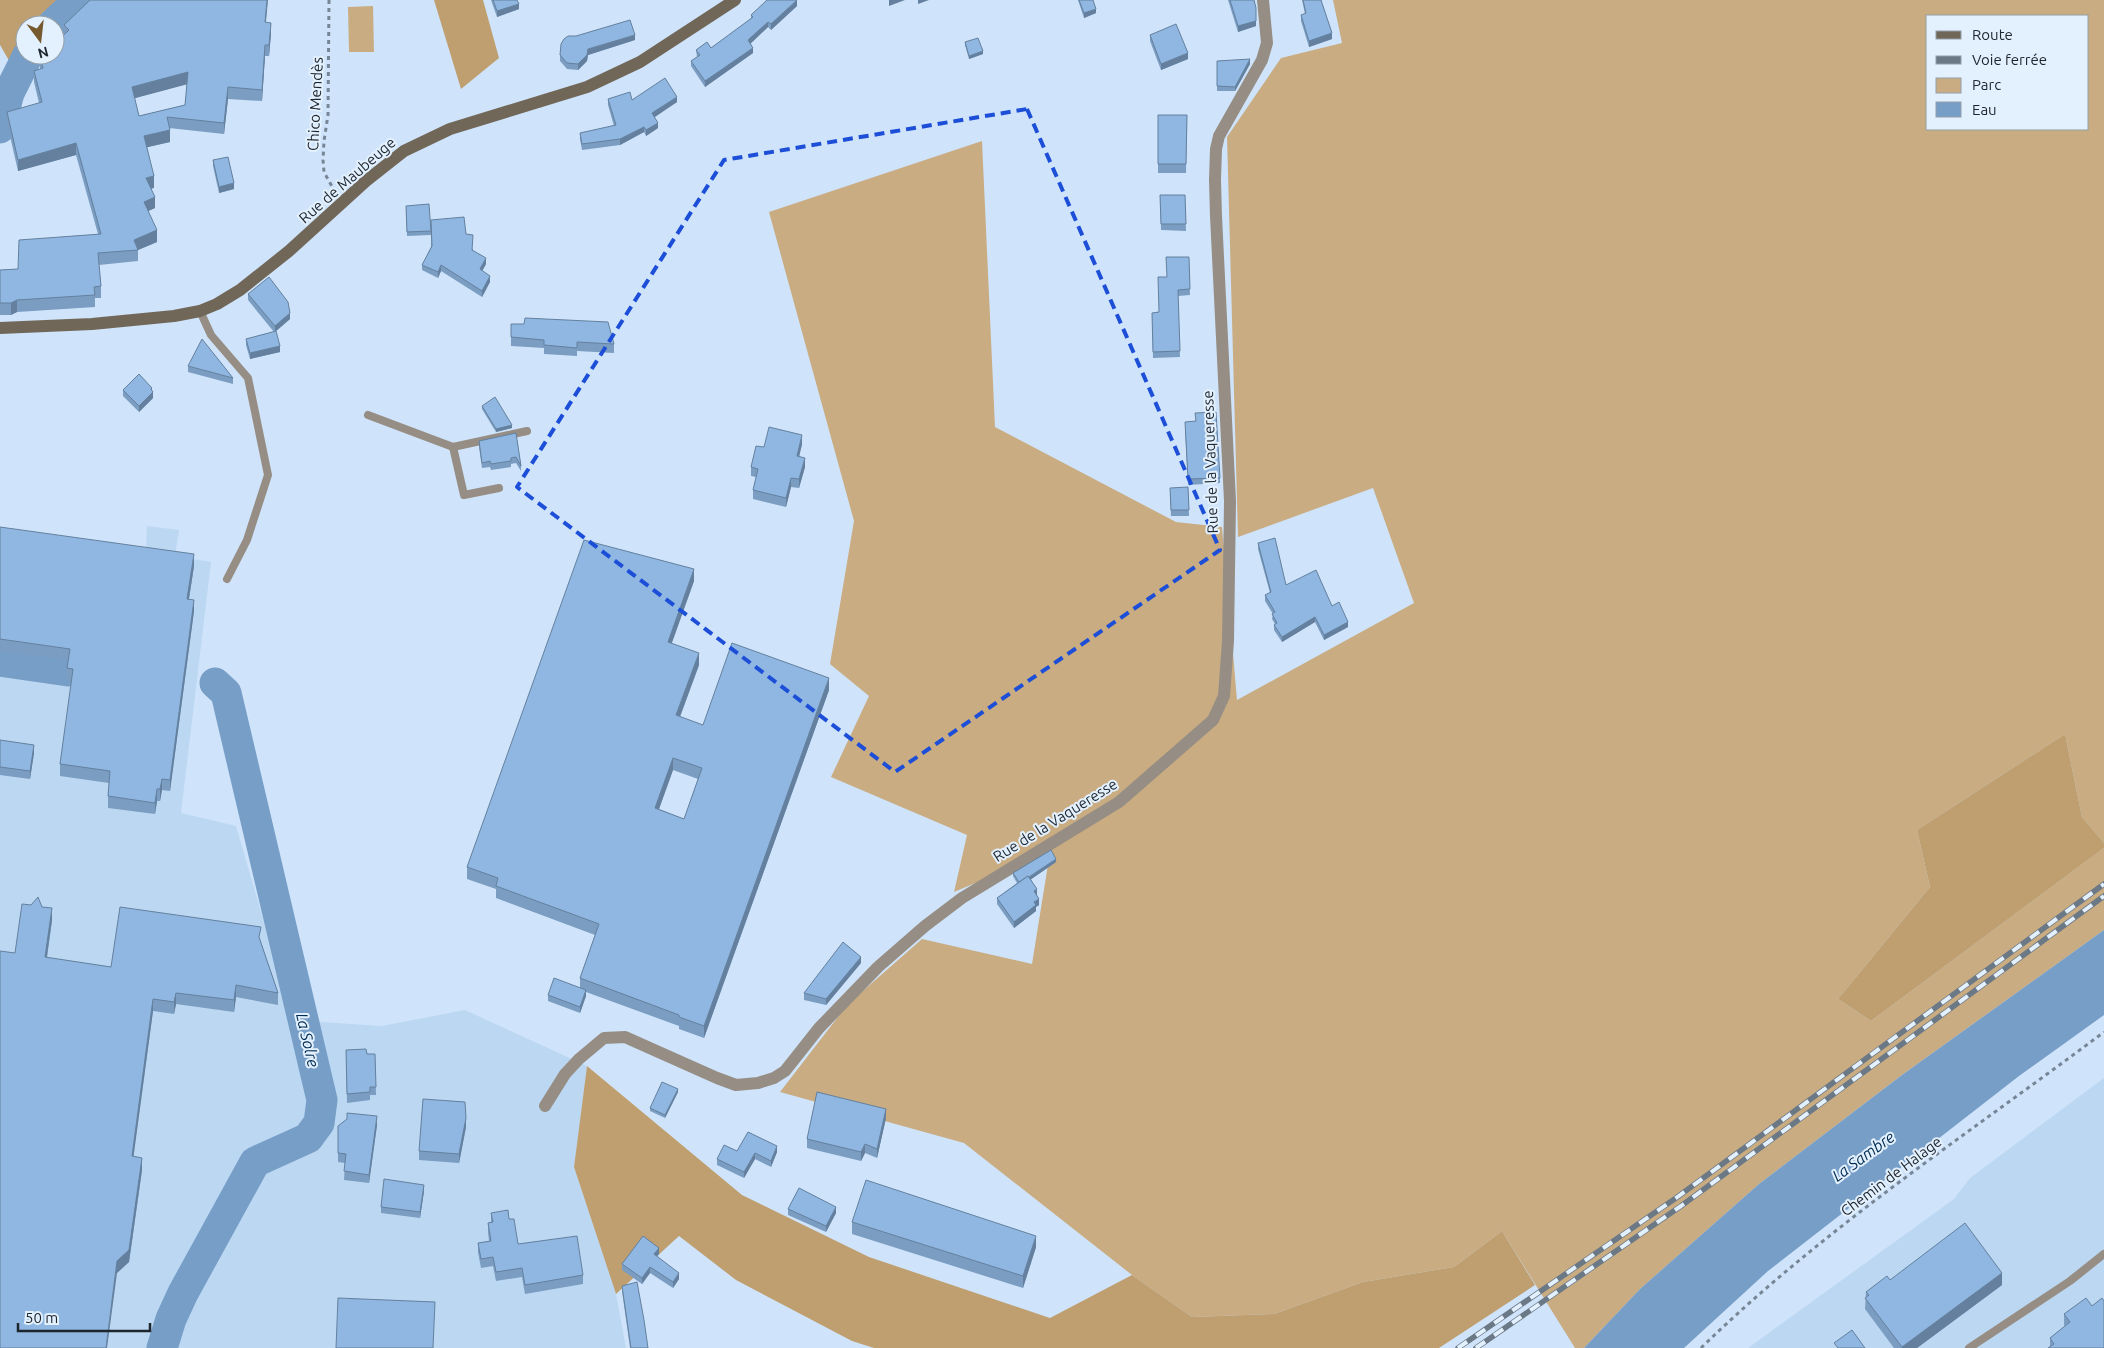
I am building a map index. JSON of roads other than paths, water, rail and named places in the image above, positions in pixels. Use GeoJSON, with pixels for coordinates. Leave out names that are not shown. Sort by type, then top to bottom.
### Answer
{"type":"FeatureCollection","features":[{"type":"Feature","properties":{"kind":"street","name":"Rue de Maubeuge"},"geometry":{"type":"LineString","coordinates":[[0,328],[148,319],[200,311],[217,304],[240,290],[289,251],[388,163],[420,142],[450,129],[587,87],[640,62],[735,0]]}},
{"type":"Feature","properties":{"kind":"street","name":"Rue de la Vaqueresse"},"geometry":{"type":"LineString","coordinates":[[546,1106],[565,1074],[578,1058],[604,1038],[625,1037],[717,1078],[736,1084],[758,1083],[774,1078],[785,1071],[819,1028],[878,967],[925,926],[962,898],[1119,802],[1213,720],[1224,696],[1228,632],[1230,501],[1216,216],[1216,149],[1219,136],[1262,60],[1267,43],[1263,0]]}},
{"type":"Feature","properties":{"kind":"lane"},"geometry":{"type":"LineString","coordinates":[[200,311],[211,335],[248,378],[268,475],[247,540],[227,579]]}},
{"type":"Feature","properties":{"kind":"lane"},"geometry":{"type":"LineString","coordinates":[[368,415],[453,447],[527,431]]}},
{"type":"Feature","properties":{"kind":"lane"},"geometry":{"type":"LineString","coordinates":[[453,447],[464,494],[499,488]]}},
{"type":"Feature","properties":{"kind":"lane"},"geometry":{"type":"LineString","coordinates":[[1970,1348],[2070,1281],[2104,1254]]}},
{"type":"Feature","properties":{"kind":"water","name":"La Sambre"},"geometry":{"type":"Polygon","coordinates":[[[2104,930],[2104,1015],[2019,1076],[1768,1271],[1684,1348],[1584,1348],[1640,1289],[1759,1184],[1902,1075],[2104,930]]]}},
{"type":"Feature","properties":{"kind":"waterway","name":"La Solre"},"geometry":{"type":"LineString","coordinates":[[63,15],[79,0]]}},
{"type":"Feature","properties":{"kind":"waterway","name":"La Solre"},"geometry":{"type":"LineString","coordinates":[[0,128],[9,93],[23,65]]}},
{"type":"Feature","properties":{"kind":"waterway","name":"La Solre"},"geometry":{"type":"LineString","coordinates":[[0,661],[68,671]]}},
{"type":"Feature","properties":{"kind":"waterway","name":"La Solre"},"geometry":{"type":"LineString","coordinates":[[162,1348],[171,1319],[183,1293],[255,1162],[308,1138],[319,1123],[322,1100],[226,693],[215,683]]}},
{"type":"Feature","properties":{"kind":"railway"},"geometry":{"type":"LineString","coordinates":[[1458,1348],[1676,1198],[2104,884]]}},
{"type":"Feature","properties":{"kind":"railway"},"geometry":{"type":"LineString","coordinates":[[1476,1348],[1681,1206],[2104,896]]}}]}
